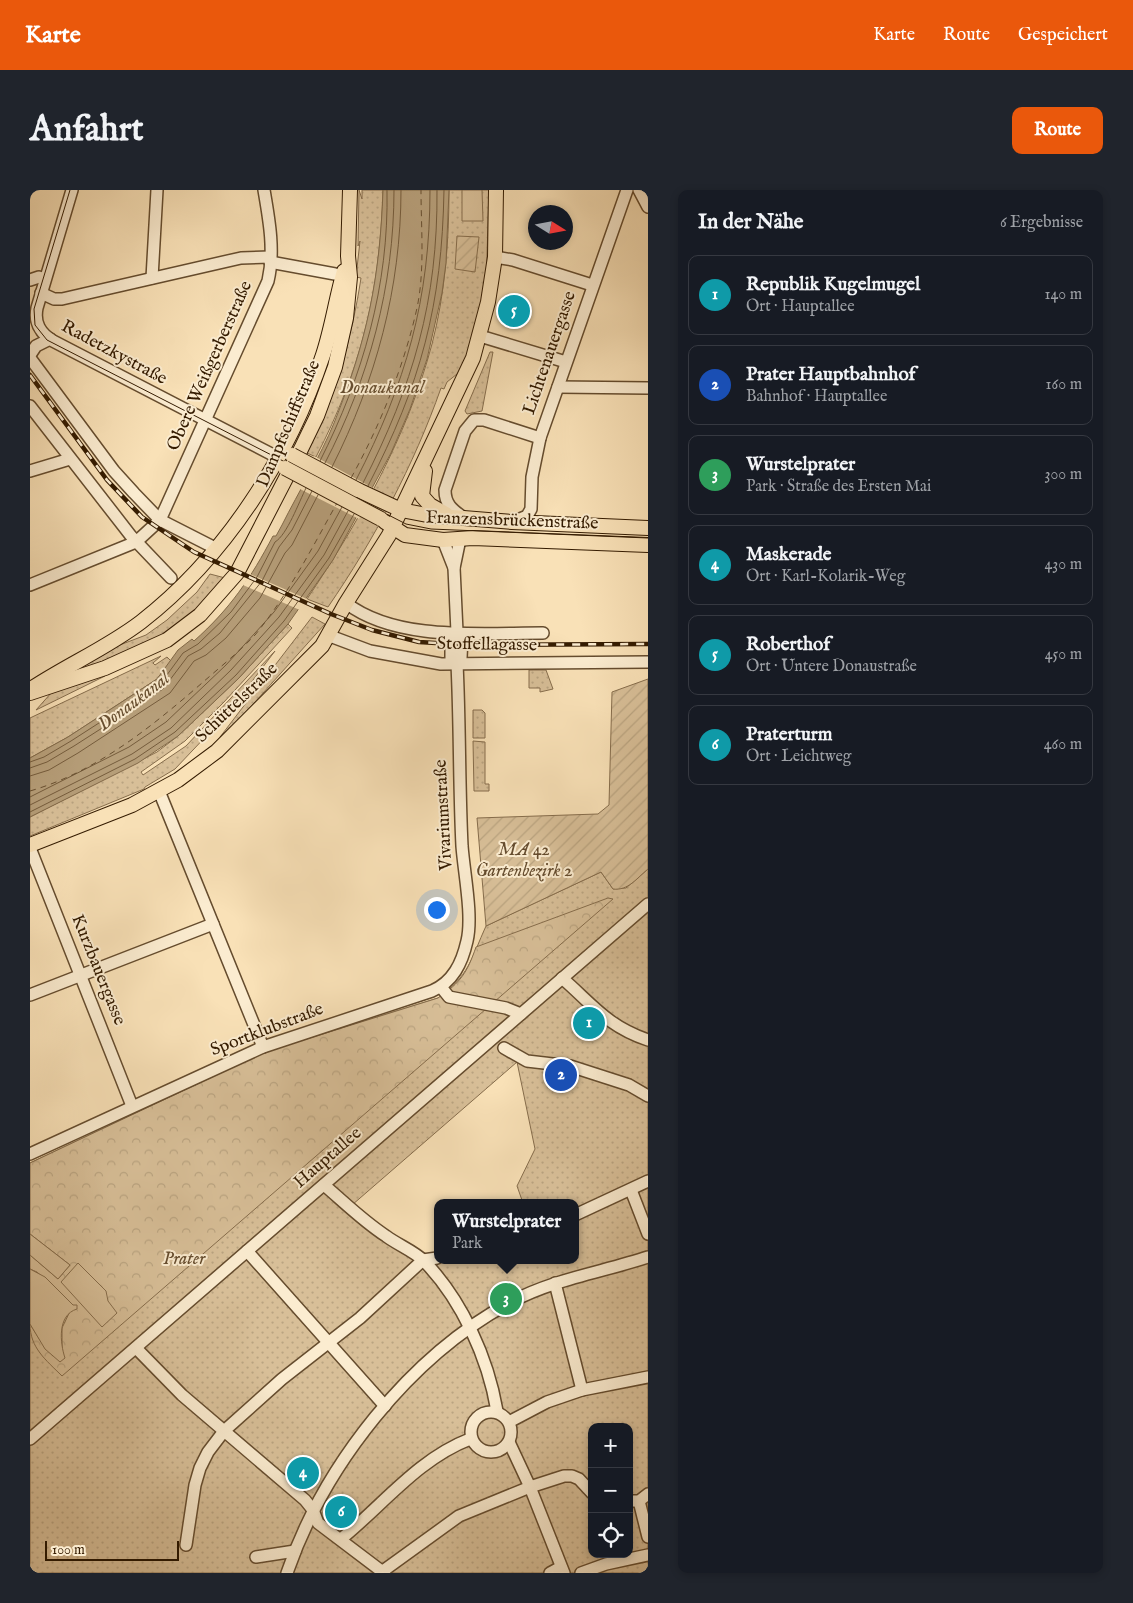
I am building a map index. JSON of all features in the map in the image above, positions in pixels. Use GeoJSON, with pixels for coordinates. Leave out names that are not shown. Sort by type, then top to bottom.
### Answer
{"type":"FeatureCollection","features":[{"type":"Feature","properties":{"kind":"main road","name":"Dampfschiffstraße"},"geometry":{"type":"LineString","coordinates":[[30,691],[121,661],[167,640],[200,615],[237,573],[276,502],[326,392],[346,318],[350,277],[348,256],[350,190]]}},
{"type":"Feature","properties":{"kind":"main road","name":"Schüttelstraße"},"geometry":{"type":"LineString","coordinates":[[30,846],[159,791],[217,751],[313,656],[330,636],[346,603],[392,527],[394,507],[427,458],[473,358],[480,336],[495,257],[496,190]]}},
{"type":"Feature","properties":{"kind":"main road"},"geometry":{"type":"LineString","coordinates":[[30,691],[50,676],[110,644],[140,623],[180,588],[215,548],[281,463],[322,358],[348,256]]}},
{"type":"Feature","properties":{"kind":"main road","name":"Franzensbrückenstraße"},"geometry":{"type":"LineString","coordinates":[[648,528],[458,518],[394,507],[292,456],[281,463],[405,535],[443,540],[522,539],[648,545]]}},
{"type":"Feature","properties":{"kind":"main road"},"geometry":{"type":"LineString","coordinates":[[427,458],[422,496],[430,505],[458,518]]}},
{"type":"Feature","properties":{"kind":"street","name":"Radetzkystraße"},"geometry":{"type":"LineString","coordinates":[[72,190],[41,293],[36,316],[46,335],[281,463]]}},
{"type":"Feature","properties":{"kind":"street"},"geometry":{"type":"LineString","coordinates":[[152,278],[157,190]]}},
{"type":"Feature","properties":{"kind":"street","name":"Obere Weißgerberstraße"},"geometry":{"type":"LineString","coordinates":[[136,542],[160,520],[268,281],[270,260],[269,223],[264,190]]}},
{"type":"Feature","properties":{"kind":"street","name":"Lichtenauergasse"},"geometry":{"type":"LineString","coordinates":[[512,522],[527,516],[531,509],[532,477],[540,438],[592,285],[627,190]]}},
{"type":"Feature","properties":{"kind":"street"},"geometry":{"type":"LineString","coordinates":[[639,190],[648,207]]}},
{"type":"Feature","properties":{"kind":"street"},"geometry":{"type":"LineString","coordinates":[[495,257],[513,260],[592,285]]}},
{"type":"Feature","properties":{"kind":"street"},"geometry":{"type":"LineString","coordinates":[[30,301],[41,293],[48,297],[62,299],[241,258],[270,260],[335,274]]}},
{"type":"Feature","properties":{"kind":"street"},"geometry":{"type":"LineString","coordinates":[[30,325],[46,335],[30,356],[114,471],[160,520],[215,548]]}},
{"type":"Feature","properties":{"kind":"street"},"geometry":{"type":"LineString","coordinates":[[480,336],[566,362]]}},
{"type":"Feature","properties":{"kind":"street"},"geometry":{"type":"LineString","coordinates":[[558,387],[648,388]]}},
{"type":"Feature","properties":{"kind":"street"},"geometry":{"type":"LineString","coordinates":[[30,406],[136,542],[171,578]]}},
{"type":"Feature","properties":{"kind":"street"},"geometry":{"type":"LineString","coordinates":[[458,518],[449,507],[445,498],[445,490],[466,431],[474,420],[484,420],[540,438]]}},
{"type":"Feature","properties":{"kind":"street"},"geometry":{"type":"LineString","coordinates":[[30,471],[70,459]]}},
{"type":"Feature","properties":{"kind":"street","name":"Vivariumstraße"},"geometry":{"type":"LineString","coordinates":[[441,987],[454,974],[461,960],[469,928],[459,792],[457,664],[451,658],[451,637],[457,632],[454,568],[460,539]]}},
{"type":"Feature","properties":{"kind":"street","name":"Vivariumstraße"},"geometry":{"type":"LineString","coordinates":[[443,540],[454,568]]}},
{"type":"Feature","properties":{"kind":"street"},"geometry":{"type":"LineString","coordinates":[[30,585],[136,542]]}},
{"type":"Feature","properties":{"kind":"street"},"geometry":{"type":"LineString","coordinates":[[346,603],[361,614],[413,629],[457,632],[543,633]]}},
{"type":"Feature","properties":{"kind":"street","name":"Stoffellagasse"},"geometry":{"type":"LineString","coordinates":[[330,636],[370,651],[405,658],[457,664],[648,662]]}},
{"type":"Feature","properties":{"kind":"street"},"geometry":{"type":"LineString","coordinates":[[159,791],[263,1047]]}},
{"type":"Feature","properties":{"kind":"street","name":"Kurzbauergasse"},"geometry":{"type":"LineString","coordinates":[[30,846],[132,1106]]}},
{"type":"Feature","properties":{"kind":"street","name":"Hauptallee"},"geometry":{"type":"LineString","coordinates":[[30,1439],[648,904]]}},
{"type":"Feature","properties":{"kind":"street"},"geometry":{"type":"LineString","coordinates":[[30,995],[214,924]]}},
{"type":"Feature","properties":{"kind":"street"},"geometry":{"type":"LineString","coordinates":[[562,978],[594,1010],[618,1028],[648,1040]]}},
{"type":"Feature","properties":{"kind":"street"},"geometry":{"type":"LineString","coordinates":[[441,987],[449,997],[506,1008],[522,1014]]}},
{"type":"Feature","properties":{"kind":"street","name":"Sportklubstraße"},"geometry":{"type":"LineString","coordinates":[[30,1154],[263,1047],[441,987]]}},
{"type":"Feature","properties":{"kind":"street"},"geometry":{"type":"LineString","coordinates":[[504,1048],[527,1061],[570,1066],[629,1085],[648,1096]]}},
{"type":"Feature","properties":{"kind":"street"},"geometry":{"type":"LineString","coordinates":[[579,1213],[648,1181]]}},
{"type":"Feature","properties":{"kind":"street"},"geometry":{"type":"LineString","coordinates":[[324,1185],[374,1228],[423,1260],[448,1291],[469,1327],[485,1364],[497,1411]]}},
{"type":"Feature","properties":{"kind":"street"},"geometry":{"type":"LineString","coordinates":[[631,1190],[648,1234]]}},
{"type":"Feature","properties":{"kind":"street"},"geometry":{"type":"LineString","coordinates":[[247,1252],[385,1406]]}},
{"type":"Feature","properties":{"kind":"street"},"geometry":{"type":"LineString","coordinates":[[287,1573],[307,1524],[330,1479],[360,1435],[385,1406],[443,1349],[469,1327],[512,1301],[555,1283],[648,1257]]}},
{"type":"Feature","properties":{"kind":"street"},"geometry":{"type":"LineString","coordinates":[[186,1545],[195,1485],[200,1468],[208,1452],[224,1431],[282,1379],[360,1318],[423,1260],[434,1258]]}},
{"type":"Feature","properties":{"kind":"street"},"geometry":{"type":"LineString","coordinates":[[555,1283],[582,1390]]}},
{"type":"Feature","properties":{"kind":"street"},"geometry":{"type":"LineString","coordinates":[[136,1348],[182,1396],[314,1510],[318,1523],[384,1572],[459,1516],[530,1487],[564,1476],[572,1476],[579,1479],[588,1489]]}},
{"type":"Feature","properties":{"kind":"street"},"geometry":{"type":"LineString","coordinates":[[509,1422],[547,1402],[582,1390],[648,1377]]}},
{"type":"Feature","properties":{"kind":"street"},"geometry":{"type":"LineString","coordinates":[[497,1411],[506,1416],[511,1434],[509,1442],[500,1449],[490,1451],[478,1448],[470,1439],[473,1421],[480,1416],[497,1411]]}},
{"type":"Feature","properties":{"kind":"street"},"geometry":{"type":"LineString","coordinates":[[341,1539],[366,1519],[422,1465],[470,1439]]}},
{"type":"Feature","properties":{"kind":"street"},"geometry":{"type":"LineString","coordinates":[[509,1442],[530,1487],[562,1570],[550,1573]]}},
{"type":"Feature","properties":{"kind":"street"},"geometry":{"type":"LineString","coordinates":[[639,1499],[648,1537]]}},
{"type":"Feature","properties":{"kind":"street"},"geometry":{"type":"LineString","coordinates":[[256,1557],[295,1551]]}},
{"type":"Feature","properties":{"kind":"street"},"geometry":{"type":"LineString","coordinates":[[581,1573],[606,1564],[648,1555]]}},
{"type":"Feature","properties":{"kind":"green space"},"geometry":{"type":"Polygon","coordinates":[[[359,190],[362,199],[362,190],[383,190],[378,261],[373,295],[357,360],[332,424],[316,457],[307,453],[326,411],[341,367],[353,322],[361,278],[356,277],[360,241],[358,246],[359,190]]]}},
{"type":"Feature","properties":{"kind":"green space"},"geometry":{"type":"Polygon","coordinates":[[[449,190],[489,190],[486,287],[472,341],[462,370],[447,382],[444,389],[441,388],[406,473],[377,529],[328,607],[307,599],[345,539],[380,477],[410,411],[432,344],[445,268],[449,190]]]}},
{"type":"Feature","properties":{"kind":"green space"},"geometry":{"type":"Polygon","coordinates":[[[462,190],[482,190],[483,221],[462,221],[462,190]]]}},
{"type":"Feature","properties":{"kind":"green space"},"geometry":{"type":"Polygon","coordinates":[[[457,236],[479,237],[475,272],[455,269],[457,236]]]}},
{"type":"Feature","properties":{"kind":"green space"},"geometry":{"type":"Polygon","coordinates":[[[490,352],[493,352],[482,411],[467,414],[465,411],[490,352]]]}},
{"type":"Feature","properties":{"kind":"green space"},"geometry":{"type":"Polygon","coordinates":[[[210,574],[229,579],[193,615],[153,640],[62,676],[105,654],[104,651],[146,635],[167,620],[197,592],[210,574]]]}},
{"type":"Feature","properties":{"kind":"green space"},"geometry":{"type":"Polygon","coordinates":[[[312,617],[325,624],[237,722],[220,737],[312,617]]]}},
{"type":"Feature","properties":{"kind":"green space"},"geometry":{"type":"Polygon","coordinates":[[[288,624],[292,628],[224,702],[185,741],[141,772],[143,775],[186,746],[275,651],[228,713],[175,769],[144,789],[30,836],[30,817],[157,752],[178,736],[239,678],[288,624]]]}},
{"type":"Feature","properties":{"kind":"green space"},"geometry":{"type":"Polygon","coordinates":[[[161,656],[153,663],[155,665],[167,657],[171,661],[157,679],[68,737],[30,758],[30,718],[161,656]]]}},
{"type":"Feature","properties":{"kind":"green space"},"geometry":{"type":"Polygon","coordinates":[[[529,670],[546,670],[553,689],[540,692],[540,688],[529,688],[529,670]]]}},
{"type":"Feature","properties":{"kind":"green space"},"geometry":{"type":"Polygon","coordinates":[[[105,674],[105,676],[36,710],[52,692],[105,674]]]}},
{"type":"Feature","properties":{"kind":"green space","name":"MA 42 Gartenbezirk 2"},"geometry":{"type":"Polygon","coordinates":[[[648,679],[648,869],[628,886],[618,889],[613,889],[601,872],[486,926],[477,818],[598,814],[609,805],[612,692],[648,679]]]}},
{"type":"Feature","properties":{"kind":"green space"},"geometry":{"type":"Polygon","coordinates":[[[473,710],[482,710],[485,713],[485,738],[473,738],[473,710]]]}},
{"type":"Feature","properties":{"kind":"green space"},"geometry":{"type":"Polygon","coordinates":[[[473,741],[485,742],[485,784],[489,784],[489,791],[474,791],[473,741]]]}},
{"type":"Feature","properties":{"kind":"green space","name":"Prater"},"geometry":{"type":"Polygon","coordinates":[[[648,869],[648,1573],[30,1573],[30,1163],[265,1052],[438,998],[463,974],[486,926],[601,872],[613,889],[626,888],[648,869]],[[517,1062],[352,1205],[413,1250],[434,1259],[434,1264],[579,1264],[579,1199],[522,1199],[517,1186],[535,1149],[517,1062]]]}},
{"type":"Feature","properties":{"kind":"green space","name":"Prater"},"geometry":{"type":"Polygon","coordinates":[[[608,898],[613,899],[62,1376],[40,1353],[33,1340],[30,1324],[40,1340],[62,1350],[62,1328],[73,1305],[37,1272],[30,1269],[30,1255],[58,1279],[70,1265],[30,1234],[30,1163],[265,1052],[438,998],[458,982],[470,964],[476,947],[608,898]]]}},
{"type":"Feature","properties":{"kind":"green space"},"geometry":{"type":"Polygon","coordinates":[[[30,1234],[70,1265],[58,1279],[30,1255],[30,1234]]]}},
{"type":"Feature","properties":{"kind":"green space"},"geometry":{"type":"Polygon","coordinates":[[[78,1263],[106,1291],[108,1301],[117,1313],[102,1327],[61,1282],[78,1263]]]}},
{"type":"Feature","properties":{"kind":"green space"},"geometry":{"type":"Polygon","coordinates":[[[30,1269],[45,1277],[73,1305],[77,1305],[77,1309],[66,1317],[63,1323],[61,1337],[65,1358],[60,1362],[45,1349],[30,1324],[30,1269]]]}},
{"type":"Feature","properties":{"kind":"water","name":"Donaukanal"},"geometry":{"type":"Polygon","coordinates":[[[383,190],[449,190],[446,263],[442,293],[427,359],[410,409],[391,453],[333,560],[288,624],[239,678],[178,736],[138,763],[30,817],[30,758],[68,737],[157,679],[178,650],[192,639],[194,641],[229,605],[248,579],[273,536],[276,536],[334,423],[355,364],[370,309],[375,281],[383,190]]]}},
{"type":"Feature","properties":{"kind":"pier"},"geometry":{"type":"Polygon","coordinates":[[[314,456],[375,489],[359,519],[298,488],[314,456]]]}},
{"type":"Feature","properties":{"kind":"pier"},"geometry":{"type":"Polygon","coordinates":[[[250,574],[309,601],[302,611],[243,585],[250,574]]]}},
{"type":"Feature","properties":{"kind":"ferry route"},"geometry":{"type":"LineString","coordinates":[[351,478],[381,417],[398,374],[412,330],[417,308],[422,264],[421,190]]}},
{"type":"Feature","properties":{"kind":"ferry route"},"geometry":{"type":"LineString","coordinates":[[30,791],[54,783],[77,772],[121,747],[162,716],[242,648],[255,635],[278,604],[337,503]]}},
{"type":"Feature","properties":{"kind":"tram line"},"geometry":{"type":"LineString","coordinates":[[70,190],[34,309],[35,325],[47,340],[406,524],[431,529],[648,538]]}},
{"type":"Feature","properties":{"kind":"railway"},"geometry":{"type":"LineString","coordinates":[[30,375],[107,480],[142,517],[194,552],[331,614],[372,630],[419,642],[469,645],[648,644]]}},
{"type":"Feature","properties":{"kind":"place","name":"Roberthof"},"geometry":{"type":"Point","coordinates":[514,311]}},
{"type":"Feature","properties":{"kind":"place","name":"Republik Kugelmugel"},"geometry":{"type":"Point","coordinates":[589,1023]}},
{"type":"Feature","properties":{"kind":"place","name":"Prater Hauptbahnhof"},"geometry":{"type":"Point","coordinates":[561,1075]}},
{"type":"Feature","properties":{"kind":"place","name":"Wurstelprater"},"geometry":{"type":"Point","coordinates":[506,1299]}},
{"type":"Feature","properties":{"kind":"place","name":"Maskerade"},"geometry":{"type":"Point","coordinates":[303,1473]}},
{"type":"Feature","properties":{"kind":"place","name":"Praterturm"},"geometry":{"type":"Point","coordinates":[341,1512]}}]}
